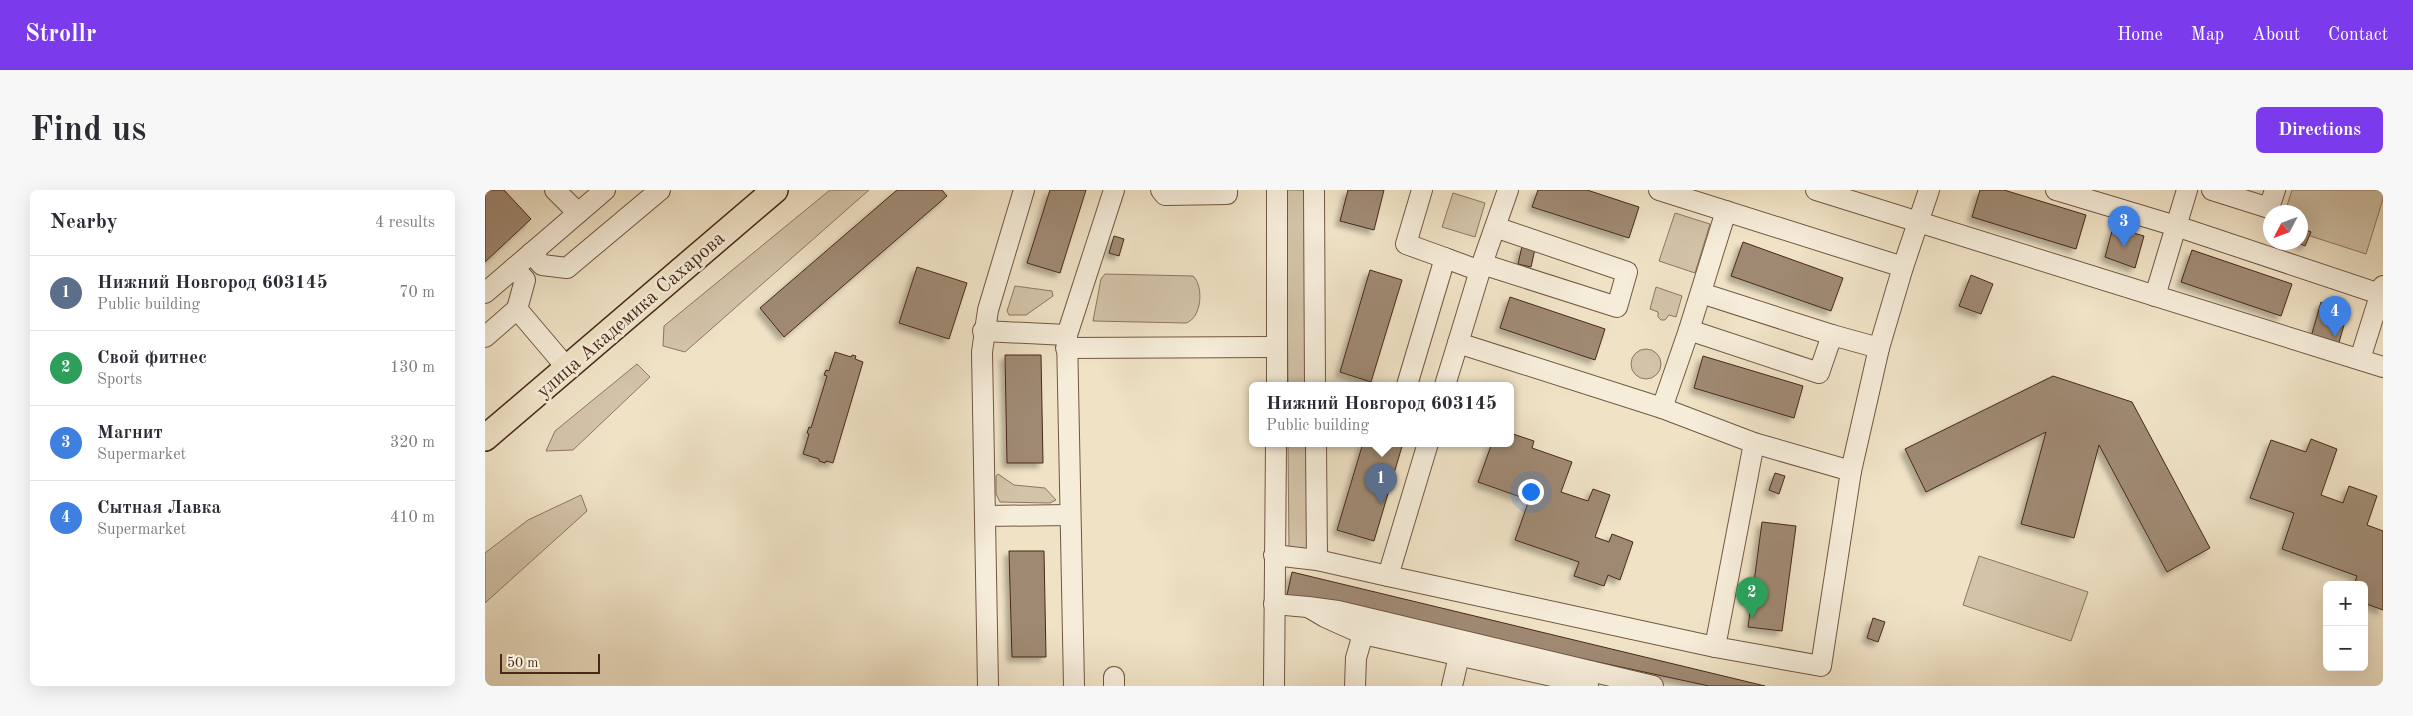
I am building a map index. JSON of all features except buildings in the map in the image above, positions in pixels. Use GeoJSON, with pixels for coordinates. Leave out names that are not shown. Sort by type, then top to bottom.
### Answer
{"type":"FeatureCollection","features":[{"type":"Feature","properties":{"kind":"main road","name":"улица Академика Сахарова"},"geometry":{"type":"LineString","coordinates":[[485,438],[775,190]]}},
{"type":"Feature","properties":{"kind":"street"},"geometry":{"type":"LineString","coordinates":[[555,190],[578,213]]}},
{"type":"Feature","properties":{"kind":"street"},"geometry":{"type":"LineString","coordinates":[[485,293],[605,190]]}},
{"type":"Feature","properties":{"kind":"street"},"geometry":{"type":"LineString","coordinates":[[531,253],[542,265],[567,268],[660,190]]}},
{"type":"Feature","properties":{"kind":"street"},"geometry":{"type":"LineString","coordinates":[[987,686],[983,331],[1024,190]]}},
{"type":"Feature","properties":{"kind":"street"},"geometry":{"type":"LineString","coordinates":[[1074,686],[1066,341],[1114,190]]}},
{"type":"Feature","properties":{"kind":"street"},"geometry":{"type":"LineString","coordinates":[[1161,190],[1165,195],[1195,196],[1227,194],[1227,190]]}},
{"type":"Feature","properties":{"kind":"street"},"geometry":{"type":"LineString","coordinates":[[1277,190],[1277,382]]}},
{"type":"Feature","properties":{"kind":"street"},"geometry":{"type":"LineString","coordinates":[[1314,190],[1315,382]]}},
{"type":"Feature","properties":{"kind":"street"},"geometry":{"type":"LineString","coordinates":[[1422,190],[1406,244],[1445,258],[1617,307],[1627,272],[1495,227]]}},
{"type":"Feature","properties":{"kind":"street"},"geometry":{"type":"LineString","coordinates":[[1446,382],[1481,268],[1508,190]]}},
{"type":"Feature","properties":{"kind":"street"},"geometry":{"type":"LineString","coordinates":[[1659,190],[1903,267]]}},
{"type":"Feature","properties":{"kind":"street"},"geometry":{"type":"LineString","coordinates":[[1816,190],[2383,366]]}},
{"type":"Feature","properties":{"kind":"street"},"geometry":{"type":"LineString","coordinates":[[1274,555],[1317,560],[1715,647],[1821,666],[1851,471],[1879,348],[1903,267],[1929,190]]}},
{"type":"Feature","properties":{"kind":"street"},"geometry":{"type":"LineString","coordinates":[[2057,190],[2382,292],[2360,359]]}},
{"type":"Feature","properties":{"kind":"street"},"geometry":{"type":"LineString","coordinates":[[2155,296],[2187,190]]}},
{"type":"Feature","properties":{"kind":"street"},"geometry":{"type":"LineString","coordinates":[[2212,190],[2269,208],[2275,190]]}},
{"type":"Feature","properties":{"kind":"street"},"geometry":{"type":"LineString","coordinates":[[1662,408],[1689,330],[1726,211]]}},
{"type":"Feature","properties":{"kind":"street"},"geometry":{"type":"LineString","coordinates":[[1408,382],[1445,258]]}},
{"type":"Feature","properties":{"kind":"street"},"geometry":{"type":"LineString","coordinates":[[485,337],[517,309],[525,280],[514,268]]}},
{"type":"Feature","properties":{"kind":"street"},"geometry":{"type":"LineString","coordinates":[[1701,293],[1879,348]]}},
{"type":"Feature","properties":{"kind":"street"},"geometry":{"type":"LineString","coordinates":[[517,309],[567,368]]}},
{"type":"Feature","properties":{"kind":"street"},"geometry":{"type":"LineString","coordinates":[[1689,330],[1819,373],[1832,335]]}},
{"type":"Feature","properties":{"kind":"street"},"geometry":{"type":"LineString","coordinates":[[983,331],[1066,341],[1241,353],[1277,347]]}},
{"type":"Feature","properties":{"kind":"street"},"geometry":{"type":"LineString","coordinates":[[1458,342],[1662,408],[1754,443],[1851,471]]}},
{"type":"Feature","properties":{"kind":"street"},"geometry":{"type":"LineString","coordinates":[[1715,647],[1754,443]]}},
{"type":"Feature","properties":{"kind":"street"},"geometry":{"type":"LineString","coordinates":[[1274,686],[1276,447]]}},
{"type":"Feature","properties":{"kind":"street"},"geometry":{"type":"LineString","coordinates":[[1316,447],[1317,560]]}},
{"type":"Feature","properties":{"kind":"street"},"geometry":{"type":"LineString","coordinates":[[1389,576],[1427,447]]}},
{"type":"Feature","properties":{"kind":"street"},"geometry":{"type":"LineString","coordinates":[[985,516],[1071,515]]}},
{"type":"Feature","properties":{"kind":"street"},"geometry":{"type":"LineString","coordinates":[[1274,604],[1338,611],[1653,686]]}},
{"type":"Feature","properties":{"kind":"street"},"geometry":{"type":"LineString","coordinates":[[1308,607],[1325,618],[1363,634],[1459,656],[1557,682],[1597,686]]}},
{"type":"Feature","properties":{"kind":"street"},"geometry":{"type":"LineString","coordinates":[[1355,686],[1356,658],[1363,634]]}},
{"type":"Feature","properties":{"kind":"street"},"geometry":{"type":"LineString","coordinates":[[1452,686],[1459,656]]}},
{"type":"Feature","properties":{"kind":"shaded area"},"geometry":{"type":"Polygon","coordinates":[[[830,190],[869,190],[685,352],[663,346],[664,326],[830,190]]]}},
{"type":"Feature","properties":{"kind":"shaded area"},"geometry":{"type":"Polygon","coordinates":[[[1286,190],[1309,190],[1311,382],[1288,382],[1286,190]]]}},
{"type":"Feature","properties":{"kind":"shaded area"},"geometry":{"type":"Polygon","coordinates":[[[2292,190],[2383,190],[2383,199],[2366,254],[2308,235],[2308,205],[2287,205],[2292,190]]]}},
{"type":"Feature","properties":{"kind":"shaded area"},"geometry":{"type":"Polygon","coordinates":[[[1453,193],[1485,203],[1475,237],[1442,227],[1453,193]]]}},
{"type":"Feature","properties":{"kind":"shaded area"},"geometry":{"type":"Polygon","coordinates":[[[1675,213],[1710,224],[1695,273],[1659,261],[1675,213]]]}},
{"type":"Feature","properties":{"kind":"shaded area"},"geometry":{"type":"Polygon","coordinates":[[[1105,274],[1193,276],[1199,287],[1200,301],[1198,309],[1191,320],[1186,323],[1093,321],[1101,279],[1105,274]]]}},
{"type":"Feature","properties":{"kind":"shaded area"},"geometry":{"type":"Polygon","coordinates":[[[1015,286],[1052,291],[1053,296],[1026,315],[1009,315],[1007,311],[1015,286]]]}},
{"type":"Feature","properties":{"kind":"shaded area"},"geometry":{"type":"Polygon","coordinates":[[[1656,287],[1682,296],[1676,317],[1669,315],[1665,320],[1661,320],[1658,317],[1658,312],[1650,309],[1656,287]]]}},
{"type":"Feature","properties":{"kind":"shaded area"},"geometry":{"type":"Polygon","coordinates":[[[1646,349],[1657,353],[1661,364],[1657,375],[1646,379],[1635,375],[1631,364],[1635,353],[1646,349]]]}},
{"type":"Feature","properties":{"kind":"shaded area"},"geometry":{"type":"Polygon","coordinates":[[[637,364],[650,377],[573,450],[546,451],[555,431],[637,364]]]}},
{"type":"Feature","properties":{"kind":"shaded area"},"geometry":{"type":"Polygon","coordinates":[[[1288,447],[1312,447],[1313,553],[1289,551],[1288,447]]]}},
{"type":"Feature","properties":{"kind":"shaded area"},"geometry":{"type":"Polygon","coordinates":[[[998,474],[1014,485],[1045,488],[1056,500],[1050,503],[1000,502],[996,494],[996,476],[998,474]]]}},
{"type":"Feature","properties":{"kind":"shaded area"},"geometry":{"type":"Polygon","coordinates":[[[581,495],[587,511],[485,603],[485,553],[528,520],[581,495]]]}},
{"type":"Feature","properties":{"kind":"shaded area"},"geometry":{"type":"Polygon","coordinates":[[[1979,556],[2088,592],[2071,641],[1963,605],[1979,556]]]}},
{"type":"Feature","properties":{"kind":"place","name":"Магнит"},"geometry":{"type":"Point","coordinates":[2124,247]}},
{"type":"Feature","properties":{"kind":"place","name":"Сытная Лавка"},"geometry":{"type":"Point","coordinates":[2335,337]}},
{"type":"Feature","properties":{"kind":"place","name":"Нижний Новгород 603145"},"geometry":{"type":"Point","coordinates":[1381,504]}},
{"type":"Feature","properties":{"kind":"place","name":"Свой фитнес"},"geometry":{"type":"Point","coordinates":[1752,618]}}]}
